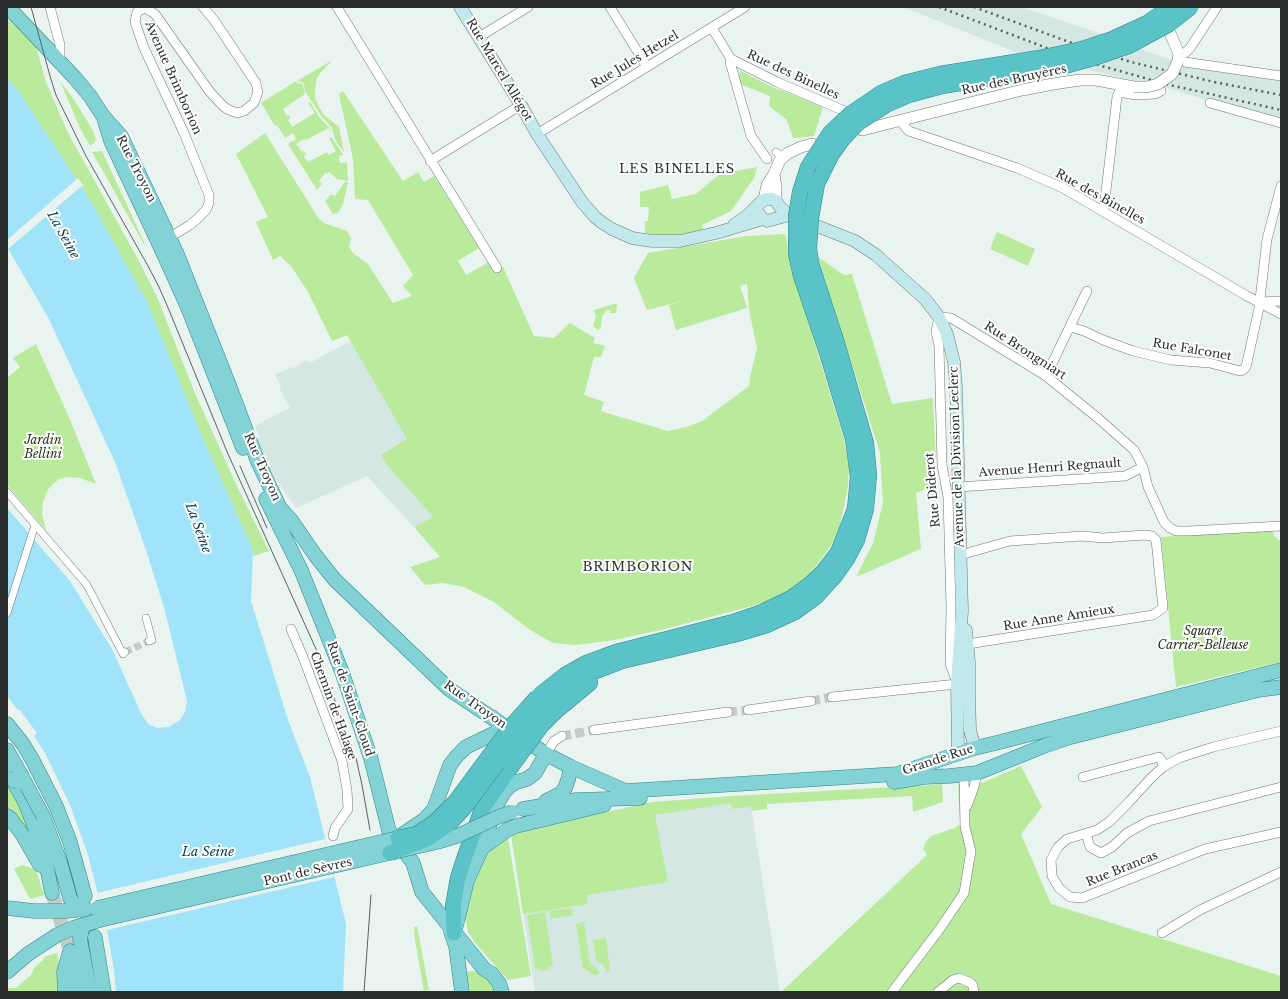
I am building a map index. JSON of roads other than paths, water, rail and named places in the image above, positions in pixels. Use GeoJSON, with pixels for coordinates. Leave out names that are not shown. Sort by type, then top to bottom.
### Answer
{"type":"FeatureCollection","features":[{"type":"Feature","properties":{"kind":"highway"},"geometry":{"type":"LineString","coordinates":[[390,853],[427,839],[452,821],[465,807],[520,733],[546,704],[565,675],[586,663],[608,655],[733,622],[762,612],[791,598],[809,585],[822,573],[838,552],[855,509],[858,477],[853,439],[827,353],[801,276],[802,251],[796,216],[800,192],[808,167],[830,133],[850,114],[881,93],[904,83],[940,74],[1039,58],[1082,49],[1112,39],[1140,26],[1170,7]]}},
{"type":"Feature","properties":{"kind":"highway"},"geometry":{"type":"LineString","coordinates":[[802,251],[811,218],[817,184],[832,154],[842,140],[858,123],[886,105],[910,95],[942,86],[1058,68],[1097,58],[1129,46],[1168,25],[1191,7]]}},
{"type":"Feature","properties":{"kind":"highway"},"geometry":{"type":"LineString","coordinates":[[394,834],[417,834],[435,822],[455,802],[512,725],[546,704],[587,685],[640,657],[737,634],[767,625],[796,612],[816,597],[835,576],[847,559],[857,540],[866,509],[869,475],[866,443],[837,343],[811,263],[802,251]]}},
{"type":"Feature","properties":{"kind":"highway"},"geometry":{"type":"LineString","coordinates":[[452,929],[453,906],[458,878],[482,809],[542,725],[546,704]]}},
{"type":"Feature","properties":{"kind":"main road","name":"Rue Troyon"},"geometry":{"type":"LineString","coordinates":[[8,7],[90,96],[103,116],[111,141],[164,240],[229,385],[258,462],[280,508],[291,520],[331,575],[449,689],[546,754]]}},
{"type":"Feature","properties":{"kind":"main road","name":"Rue Marcel Allégot"},"geometry":{"type":"LineString","coordinates":[[460,7],[521,105],[537,134]]}},
{"type":"Feature","properties":{"kind":"main road"},"geometry":{"type":"LineString","coordinates":[[537,134],[582,202],[595,217],[612,229],[632,238],[680,241],[699,238],[763,219],[767,221],[789,216],[772,199],[761,202],[748,215],[729,229]]}},
{"type":"Feature","properties":{"kind":"main road"},"geometry":{"type":"LineString","coordinates":[[761,202],[759,214],[763,219]]}},
{"type":"Feature","properties":{"kind":"main road","name":"Avenue de la Division Leclerc"},"geometry":{"type":"LineString","coordinates":[[817,226],[855,241],[868,248],[925,299],[938,317],[947,334],[954,362],[956,386],[962,611],[958,684],[958,753]]}},
{"type":"Feature","properties":{"kind":"main road","name":"Rue Troyon"},"geometry":{"type":"LineString","coordinates":[[164,240],[224,403],[255,476],[301,570]]}},
{"type":"Feature","properties":{"kind":"main road"},"geometry":{"type":"LineString","coordinates":[[286,540],[296,554],[302,559],[314,563],[331,575]]}},
{"type":"Feature","properties":{"kind":"main road"},"geometry":{"type":"LineString","coordinates":[[301,570],[302,565],[308,562],[314,563]]}},
{"type":"Feature","properties":{"kind":"main road","name":"Rue de Saint-Cloud"},"geometry":{"type":"LineString","coordinates":[[301,570],[342,672],[394,834]]}},
{"type":"Feature","properties":{"kind":"main road","name":"Avenue de la Division Leclerc"},"geometry":{"type":"LineString","coordinates":[[962,611],[968,645],[970,671],[970,730],[974,748]]}},
{"type":"Feature","properties":{"kind":"main road","name":"Grande Rue"},"geometry":{"type":"LineString","coordinates":[[627,795],[897,774],[974,748],[1281,670]]}},
{"type":"Feature","properties":{"kind":"main road"},"geometry":{"type":"LineString","coordinates":[[958,684],[969,692]]}},
{"type":"Feature","properties":{"kind":"main road","name":"Grande Rue"},"geometry":{"type":"LineString","coordinates":[[546,754],[627,795],[682,795],[901,782],[924,777],[970,774],[1070,737],[1258,690],[1281,687]]}},
{"type":"Feature","properties":{"kind":"main road"},"geometry":{"type":"LineString","coordinates":[[491,716],[498,722],[499,728],[497,732],[466,747],[457,756],[450,765],[434,809],[424,820],[394,834],[413,863],[422,892],[484,969],[492,974],[499,983],[502,992]]}},
{"type":"Feature","properties":{"kind":"main road"},"geometry":{"type":"LineString","coordinates":[[7,724],[23,744],[40,773],[63,824],[74,854],[85,896]]}},
{"type":"Feature","properties":{"kind":"main road"},"geometry":{"type":"LineString","coordinates":[[482,739],[516,733]]}},
{"type":"Feature","properties":{"kind":"main road"},"geometry":{"type":"LineString","coordinates":[[958,753],[958,764],[970,774],[979,770],[982,760],[974,748]]}},
{"type":"Feature","properties":{"kind":"main road"},"geometry":{"type":"LineString","coordinates":[[7,750],[13,776],[37,833],[51,887],[22,834],[7,816]]}},
{"type":"Feature","properties":{"kind":"main road"},"geometry":{"type":"LineString","coordinates":[[462,992],[452,929],[467,881],[482,848],[495,808],[504,792],[516,782],[527,779],[535,773],[546,754]]}},
{"type":"Feature","properties":{"kind":"main road"},"geometry":{"type":"LineString","coordinates":[[518,810],[560,794],[565,788],[568,780],[570,767]]}},
{"type":"Feature","properties":{"kind":"main road"},"geometry":{"type":"LineString","coordinates":[[13,776],[41,793],[55,809],[63,824]]}},
{"type":"Feature","properties":{"kind":"main road"},"geometry":{"type":"LineString","coordinates":[[13,776],[43,816],[60,862],[70,898],[73,903],[82,910]]}},
{"type":"Feature","properties":{"kind":"main road"},"geometry":{"type":"LineString","coordinates":[[482,848],[507,830],[516,826],[627,795]]}},
{"type":"Feature","properties":{"kind":"main road"},"geometry":{"type":"LineString","coordinates":[[518,810],[576,800],[627,795]]}},
{"type":"Feature","properties":{"kind":"main road","name":"Pont de Sèvres"},"geometry":{"type":"LineString","coordinates":[[98,914],[447,840],[498,817],[518,810]]}},
{"type":"Feature","properties":{"kind":"main road","name":"Pont de Sèvres"},"geometry":{"type":"LineString","coordinates":[[98,914],[394,834]]}},
{"type":"Feature","properties":{"kind":"main road"},"geometry":{"type":"LineString","coordinates":[[7,908],[34,911],[82,910],[98,914]]}},
{"type":"Feature","properties":{"kind":"main road"},"geometry":{"type":"LineString","coordinates":[[7,972],[28,954],[57,935],[85,924],[98,914]]}},
{"type":"Feature","properties":{"kind":"main road"},"geometry":{"type":"LineString","coordinates":[[85,924],[82,929],[80,939],[90,992]]}},
{"type":"Feature","properties":{"kind":"main road"},"geometry":{"type":"LineString","coordinates":[[95,937],[104,992]]}},
{"type":"Feature","properties":{"kind":"main road"},"geometry":{"type":"LineString","coordinates":[[65,992],[64,972],[70,951],[78,992]]}},
{"type":"Feature","properties":{"kind":"street"},"geometry":{"type":"LineString","coordinates":[[50,7],[60,45],[60,62]]}},
{"type":"Feature","properties":{"kind":"street","name":"Avenue Brimborion"},"geometry":{"type":"LineString","coordinates":[[164,240],[190,225],[206,210],[209,203],[209,195],[184,133],[144,48],[135,22],[137,12],[145,8],[155,14],[210,92],[227,109],[237,113],[249,108],[256,100],[258,92],[256,83],[214,20],[203,7]]}},
{"type":"Feature","properties":{"kind":"street"},"geometry":{"type":"LineString","coordinates":[[337,7],[497,268]]}},
{"type":"Feature","properties":{"kind":"street"},"geometry":{"type":"LineString","coordinates":[[478,37],[528,7]]}},
{"type":"Feature","properties":{"kind":"street"},"geometry":{"type":"LineString","coordinates":[[610,7],[647,68]]}},
{"type":"Feature","properties":{"kind":"street","name":"Rue Jules Hetzel"},"geometry":{"type":"LineString","coordinates":[[537,134],[647,68],[744,7]]}},
{"type":"Feature","properties":{"kind":"street"},"geometry":{"type":"LineString","coordinates":[[1178,57],[1190,48],[1217,7]]}},
{"type":"Feature","properties":{"kind":"street","name":"Rue des Binelles"},"geometry":{"type":"LineString","coordinates":[[712,28],[731,59],[783,85],[879,126]]}},
{"type":"Feature","properties":{"kind":"street"},"geometry":{"type":"LineString","coordinates":[[1102,211],[1104,208],[1117,97],[1119,92],[1135,95],[1155,94],[1161,91],[1158,84],[1172,74],[1178,57],[1170,33]]}},
{"type":"Feature","properties":{"kind":"street"},"geometry":{"type":"LineString","coordinates":[[1178,57],[1281,76]]}},
{"type":"Feature","properties":{"kind":"street"},"geometry":{"type":"LineString","coordinates":[[731,59],[730,62],[751,136],[768,159]]}},
{"type":"Feature","properties":{"kind":"street","name":"Rue des Bruyères"},"geometry":{"type":"LineString","coordinates":[[862,130],[1022,90],[1080,80],[1096,80],[1134,87],[1147,87],[1158,84]]}},
{"type":"Feature","properties":{"kind":"street"},"geometry":{"type":"LineString","coordinates":[[1210,103],[1281,124]]}},
{"type":"Feature","properties":{"kind":"street"},"geometry":{"type":"LineString","coordinates":[[430,161],[521,105]]}},
{"type":"Feature","properties":{"kind":"street","name":"Rue des Binelles"},"geometry":{"type":"LineString","coordinates":[[901,120],[909,131],[1017,168],[1063,188],[1281,314]]}},
{"type":"Feature","properties":{"kind":"street"},"geometry":{"type":"LineString","coordinates":[[761,202],[767,185],[780,160],[779,155],[812,144]]}},
{"type":"Feature","properties":{"kind":"street"},"geometry":{"type":"LineString","coordinates":[[774,174],[778,204]]}},
{"type":"Feature","properties":{"kind":"street"},"geometry":{"type":"LineString","coordinates":[[1281,186],[1267,239],[1260,302],[1281,301]]}},
{"type":"Feature","properties":{"kind":"street"},"geometry":{"type":"LineString","coordinates":[[1046,376],[1087,291]]}},
{"type":"Feature","properties":{"kind":"street","name":"Rue Falconet"},"geometry":{"type":"LineString","coordinates":[[1070,327],[1084,331],[1103,340],[1146,354],[1171,360],[1210,363],[1240,371],[1246,367],[1260,302]]}},
{"type":"Feature","properties":{"kind":"street","name":"Rue Brongniart"},"geometry":{"type":"LineString","coordinates":[[938,317],[956,320],[1046,376],[1099,418],[1134,450],[1143,467],[1148,486],[1164,522],[1170,528],[1176,531],[1188,531],[1281,526]]}},
{"type":"Feature","properties":{"kind":"street","name":"Rue Diderot"},"geometry":{"type":"LineString","coordinates":[[938,317],[936,331],[939,346],[942,466],[948,497],[952,633],[950,664],[958,684]]}},
{"type":"Feature","properties":{"kind":"street","name":"Avenue Henri Regnault"},"geometry":{"type":"LineString","coordinates":[[958,487],[1125,476],[1143,467]]}},
{"type":"Feature","properties":{"kind":"street"},"geometry":{"type":"LineString","coordinates":[[7,492],[87,585],[123,654],[125,652]]}},
{"type":"Feature","properties":{"kind":"street"},"geometry":{"type":"LineString","coordinates":[[7,613],[35,525]]}},
{"type":"Feature","properties":{"kind":"street","name":"Rue Anne Amieux"},"geometry":{"type":"LineString","coordinates":[[960,555],[1010,541],[1082,536],[1103,538],[1144,535],[1152,536],[1156,540],[1162,608],[1154,616],[968,645]]}},
{"type":"Feature","properties":{"kind":"street"},"geometry":{"type":"LineString","coordinates":[[146,618],[152,640],[149,641]]}},
{"type":"Feature","properties":{"kind":"street","name":"Chemin de Halage"},"geometry":{"type":"LineString","coordinates":[[291,629],[342,760],[347,790],[348,809],[335,828],[333,836]]}},
{"type":"Feature","properties":{"kind":"street"},"geometry":{"type":"LineString","coordinates":[[832,697],[958,684],[970,671]]}},
{"type":"Feature","properties":{"kind":"street"},"geometry":{"type":"LineString","coordinates":[[748,710],[811,701]]}},
{"type":"Feature","properties":{"kind":"street"},"geometry":{"type":"LineString","coordinates":[[594,730],[728,712]]}},
{"type":"Feature","properties":{"kind":"street","name":"Rue Brancas"},"geometry":{"type":"LineString","coordinates":[[1281,732],[1213,747],[1179,758],[1163,767],[1109,822],[1097,830],[1067,839],[1058,847],[1051,860],[1052,876],[1059,888],[1070,897],[1082,898],[1205,849],[1281,832]]}},
{"type":"Feature","properties":{"kind":"street"},"geometry":{"type":"LineString","coordinates":[[546,754],[554,741],[562,736]]}},
{"type":"Feature","properties":{"kind":"street"},"geometry":{"type":"LineString","coordinates":[[1083,777],[1159,757],[1162,761],[1163,767]]}},
{"type":"Feature","properties":{"kind":"street"},"geometry":{"type":"LineString","coordinates":[[892,992],[960,900],[966,883],[969,863],[966,849],[965,811],[970,774]]}},
{"type":"Feature","properties":{"kind":"street"},"geometry":{"type":"LineString","coordinates":[[965,811],[974,787],[970,774]]}},
{"type":"Feature","properties":{"kind":"street"},"geometry":{"type":"LineString","coordinates":[[1086,833],[1090,847],[1101,853],[1112,847],[1127,833],[1149,821],[1281,787]]}},
{"type":"Feature","properties":{"kind":"street"},"geometry":{"type":"LineString","coordinates":[[1162,933],[1200,910],[1281,872]]}},
{"type":"Feature","properties":{"kind":"street"},"geometry":{"type":"LineString","coordinates":[[938,992],[953,980],[959,978],[971,983],[974,992]]}},
{"type":"Feature","properties":{"kind":"water","name":"La Seine"},"geometry":{"type":"Polygon","coordinates":[[[7,77],[21,95],[92,203],[147,302],[204,441],[253,550],[251,601],[288,720],[310,777],[346,924],[343,992],[116,992],[107,930],[88,855],[70,805],[46,755],[34,736],[37,733],[7,696],[7,508],[70,581],[112,649],[141,713],[148,724],[157,728],[169,727],[180,720],[185,712],[187,701],[165,611],[147,553],[115,462],[49,319],[7,247],[7,77]]]}},
{"type":"Feature","properties":{"kind":"tunnel"},"geometry":{"type":"LineString","coordinates":[[125,652],[149,641]]}},
{"type":"Feature","properties":{"kind":"tunnel"},"geometry":{"type":"LineString","coordinates":[[811,701],[832,697]]}},
{"type":"Feature","properties":{"kind":"tunnel"},"geometry":{"type":"LineString","coordinates":[[728,712],[748,710]]}},
{"type":"Feature","properties":{"kind":"tunnel"},"geometry":{"type":"LineString","coordinates":[[562,736],[594,730]]}},
{"type":"Feature","properties":{"kind":"tunnel"},"geometry":{"type":"LineString","coordinates":[[52,893],[70,951]]}},
{"type":"Feature","properties":{"kind":"tram line"},"geometry":{"type":"LineString","coordinates":[[31,7],[56,95],[86,156],[159,287],[228,454],[316,649],[356,758],[370,830]]}},
{"type":"Feature","properties":{"kind":"tram line"},"geometry":{"type":"LineString","coordinates":[[240,466],[267,528]]}},
{"type":"Feature","properties":{"kind":"tram line"},"geometry":{"type":"LineString","coordinates":[[364,992],[371,895]]}},
{"type":"Feature","properties":{"kind":"railway"},"geometry":{"type":"LineString","coordinates":[[939,7],[1073,58],[1170,85],[1281,110]]}},
{"type":"Feature","properties":{"kind":"railway"},"geometry":{"type":"LineString","coordinates":[[974,7],[1080,46],[1131,62],[1214,82],[1281,95]]}},
{"type":"Feature","properties":{"kind":"district","name":"LES BINELLES"},"geometry":{"type":"Point","coordinates":[677,169]}},
{"type":"Feature","properties":{"kind":"district","name":"BRIMBORION"},"geometry":{"type":"Point","coordinates":[638,567]}},
{"type":"Feature","properties":{"kind":"park label","name":"Jardin Bellini"},"geometry":{"type":"Point","coordinates":[43,448]}},
{"type":"Feature","properties":{"kind":"park label","name":"Square Carrier-Belleuse"},"geometry":{"type":"Point","coordinates":[1203,639]}}]}
